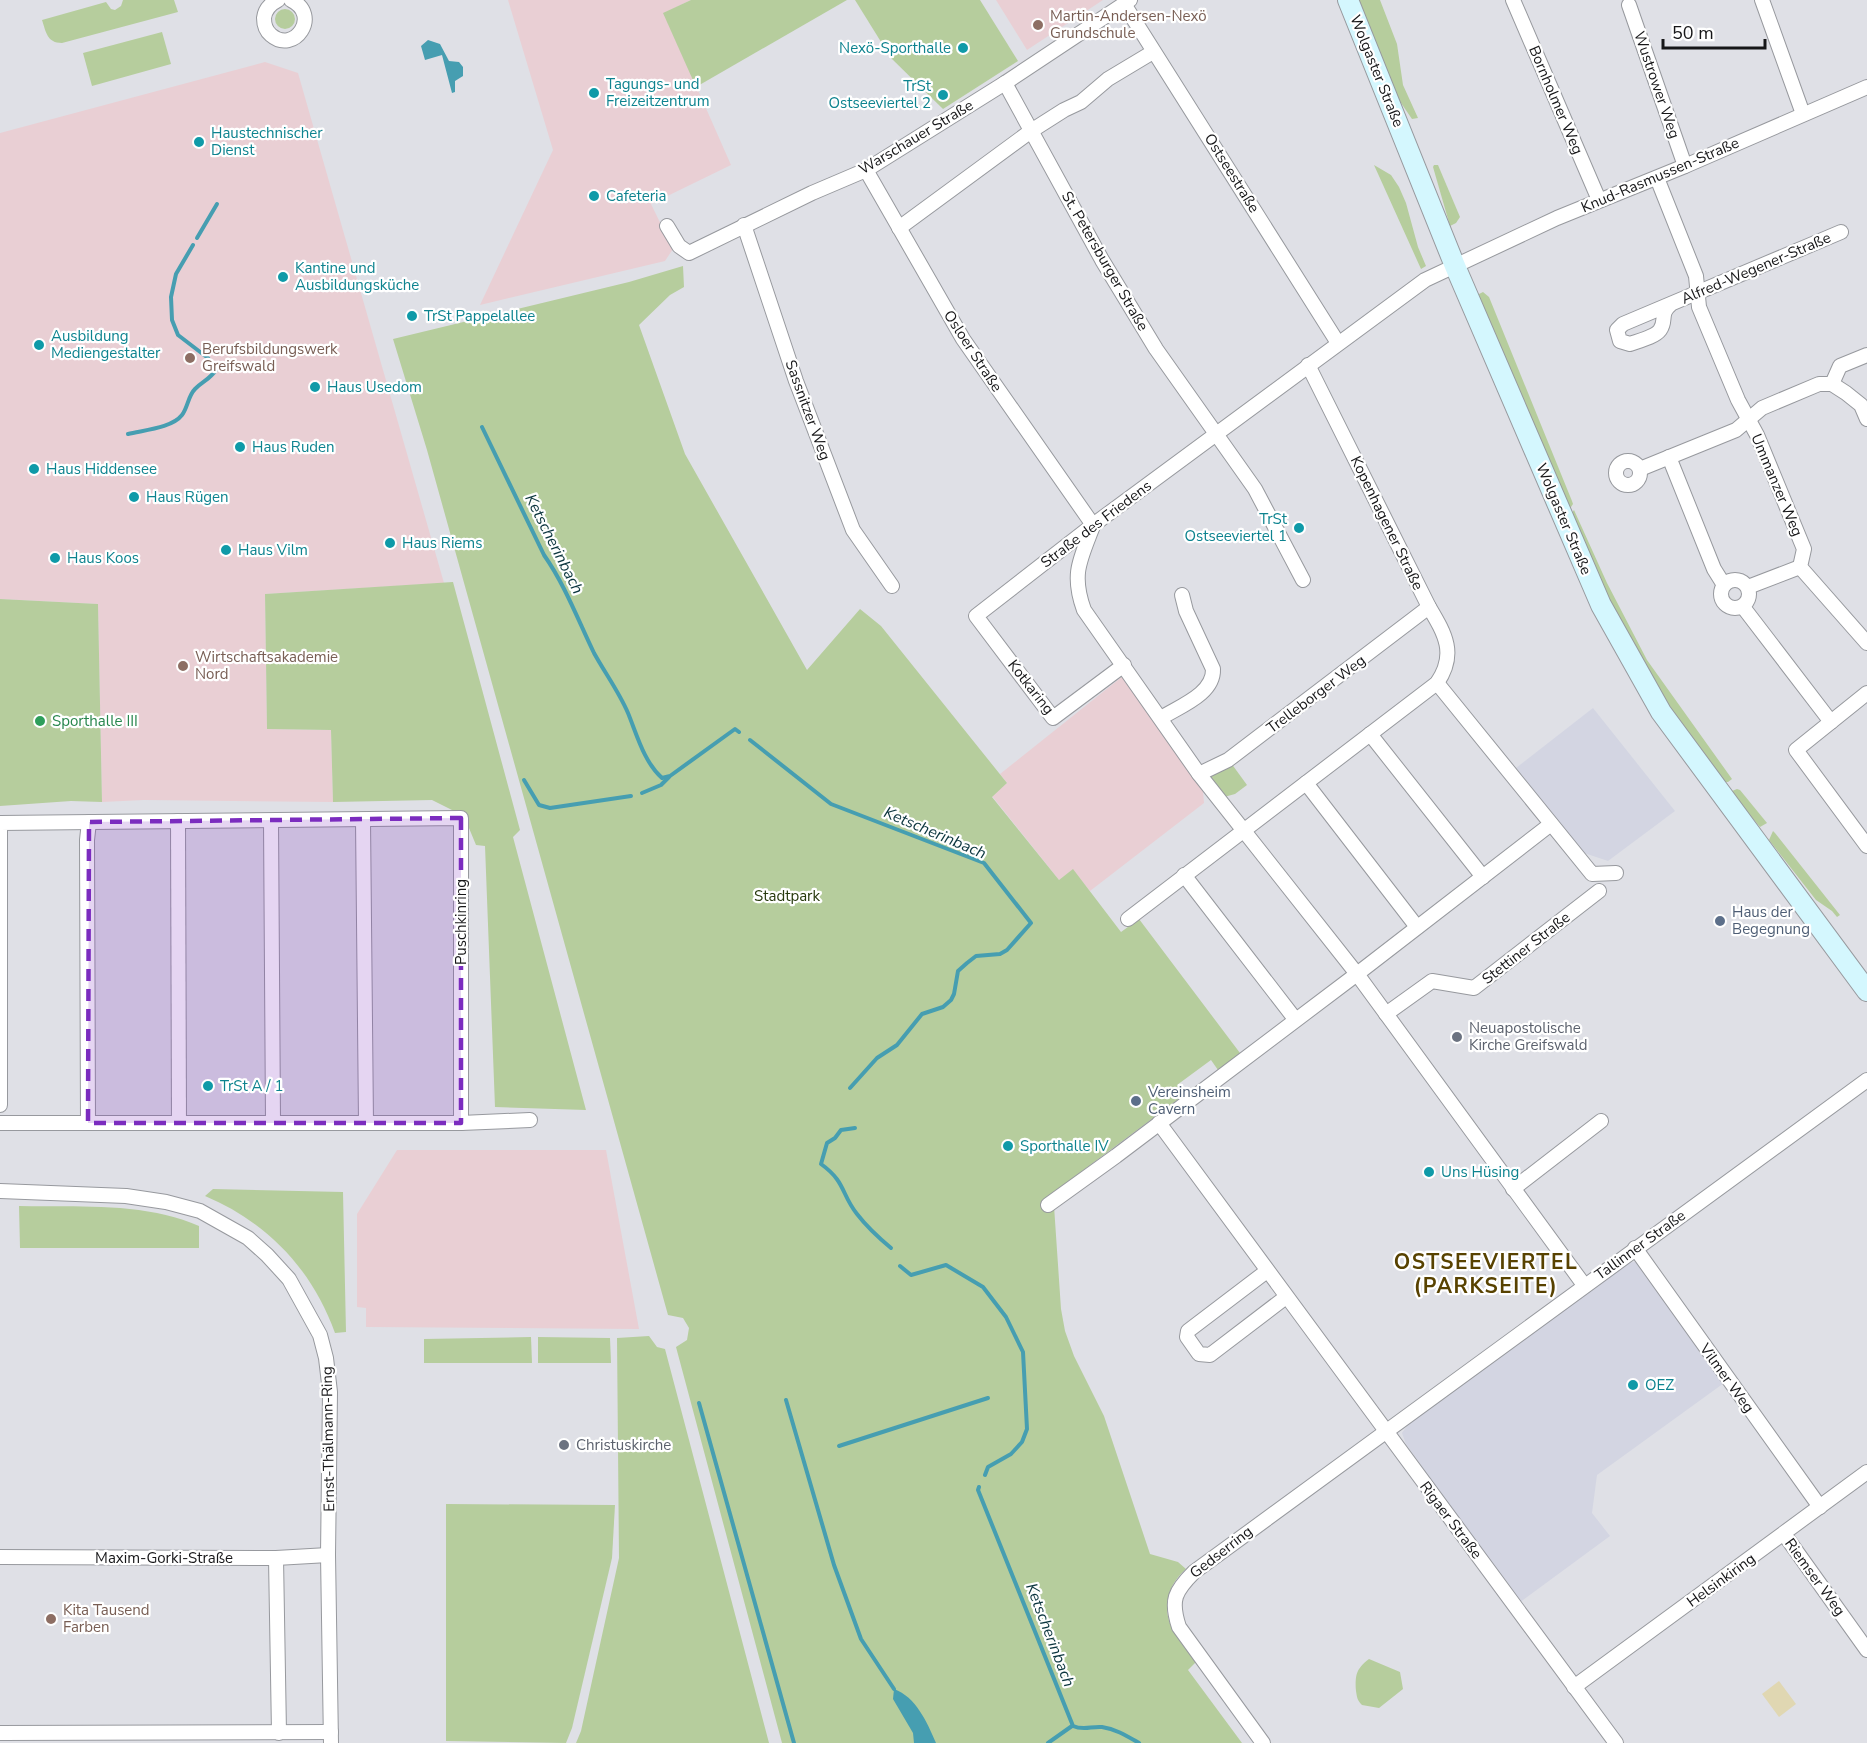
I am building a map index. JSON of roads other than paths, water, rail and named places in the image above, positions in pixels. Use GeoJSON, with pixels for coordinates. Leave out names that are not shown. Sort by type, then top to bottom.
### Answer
{"type":"FeatureCollection","features":[{"type":"Feature","properties":{"kind":"main road","name":"Wolgaster Straße"},"geometry":{"type":"LineString","coordinates":[[1348,0],[1455,266],[1601,605],[1661,712],[1867,991]]}},
{"type":"Feature","properties":{"kind":"street"},"geometry":{"type":"LineString","coordinates":[[278,0],[266,9],[264,22],[270,34],[282,40],[288,40],[299,34],[305,24],[302,8],[291,0]]}},
{"type":"Feature","properties":{"kind":"street","name":"Bornholmer Weg"},"geometry":{"type":"LineString","coordinates":[[1513,0],[1599,200]]}},
{"type":"Feature","properties":{"kind":"street"},"geometry":{"type":"LineString","coordinates":[[1762,0],[1803,114]]}},
{"type":"Feature","properties":{"kind":"street","name":"Ostseestraße"},"geometry":{"type":"LineString","coordinates":[[1127,2],[1153,52],[1338,344]]}},
{"type":"Feature","properties":{"kind":"street","name":"Warschauer Straße"},"geometry":{"type":"LineString","coordinates":[[667,226],[679,246],[689,253],[812,192],[866,170],[1005,83],[1127,2]]}},
{"type":"Feature","properties":{"kind":"street","name":"Wustrower Weg"},"geometry":{"type":"LineString","coordinates":[[1627,2],[1685,166]]}},
{"type":"Feature","properties":{"kind":"street"},"geometry":{"type":"LineString","coordinates":[[899,228],[1031,131],[1081,102],[1108,79],[1153,52]]}},
{"type":"Feature","properties":{"kind":"street","name":"St. Petersburger Straße"},"geometry":{"type":"LineString","coordinates":[[1005,83],[1102,260],[1156,349],[1217,433]]}},
{"type":"Feature","properties":{"kind":"street","name":"Knud-Rasmussen-Straße"},"geometry":{"type":"LineString","coordinates":[[1455,266],[1599,200],[1657,178],[1867,87]]}},
{"type":"Feature","properties":{"kind":"street","name":"Osloer Straße"},"geometry":{"type":"LineString","coordinates":[[866,170],[963,339],[1093,525]]}},
{"type":"Feature","properties":{"kind":"street"},"geometry":{"type":"LineString","coordinates":[[1657,178],[1696,276],[1699,307],[1748,420],[1762,408],[1819,384],[1832,384],[1846,393],[1860,405],[1867,419]]}},
{"type":"Feature","properties":{"kind":"street","name":"Sassnitzer Weg"},"geometry":{"type":"LineString","coordinates":[[744,225],[796,381],[854,530],[892,586]]}},
{"type":"Feature","properties":{"kind":"street","name":"Alfred-Wegener-Straße"},"geometry":{"type":"LineString","coordinates":[[1671,304],[1841,232]]}},
{"type":"Feature","properties":{"kind":"street","name":"Straße des Friedens"},"geometry":{"type":"LineString","coordinates":[[976,616],[1093,525],[1308,365],[1425,280],[1455,266]]}},
{"type":"Feature","properties":{"kind":"street"},"geometry":{"type":"LineString","coordinates":[[1832,384],[1840,366],[1867,355]]}},
{"type":"Feature","properties":{"kind":"street","name":"Kopenhagener Straße"},"geometry":{"type":"LineString","coordinates":[[1308,365],[1429,607],[1445,633],[1448,654],[1445,671],[1437,683]]}},
{"type":"Feature","properties":{"kind":"street","name":"Ummanzer Weg"},"geometry":{"type":"LineString","coordinates":[[1640,469],[1736,430],[1748,420],[1757,435],[1804,549],[1800,567]]}},
{"type":"Feature","properties":{"kind":"street"},"geometry":{"type":"LineString","coordinates":[[1217,433],[1255,489],[1303,580]]}},
{"type":"Feature","properties":{"kind":"street"},"geometry":{"type":"LineString","coordinates":[[1669,457],[1714,569],[1724,585]]}},
{"type":"Feature","properties":{"kind":"street"},"geometry":{"type":"LineString","coordinates":[[1093,525],[1081,556],[1077,577],[1077,592],[1084,610],[1199,774],[1357,974],[1584,1286]]}},
{"type":"Feature","properties":{"kind":"street"},"geometry":{"type":"LineString","coordinates":[[1748,587],[1800,567],[1867,643]]}},
{"type":"Feature","properties":{"kind":"street"},"geometry":{"type":"LineString","coordinates":[[1736,580],[1748,587],[1750,596],[1743,607],[1733,609],[1725,604],[1720,596],[1724,585],[1736,580]]}},
{"type":"Feature","properties":{"kind":"street"},"geometry":{"type":"LineString","coordinates":[[1161,718],[1202,693],[1214,678],[1213,669],[1186,610],[1182,595]]}},
{"type":"Feature","properties":{"kind":"street","name":"Trelleborger Weg"},"geometry":{"type":"LineString","coordinates":[[1199,774],[1228,760],[1429,607]]}},
{"type":"Feature","properties":{"kind":"street"},"geometry":{"type":"LineString","coordinates":[[1743,607],[1831,722]]}},
{"type":"Feature","properties":{"kind":"street","name":"Kotkaring"},"geometry":{"type":"LineString","coordinates":[[976,616],[1053,718],[1124,665]]}},
{"type":"Feature","properties":{"kind":"street"},"geometry":{"type":"LineString","coordinates":[[1128,919],[1437,683],[1592,874],[1616,873]]}},
{"type":"Feature","properties":{"kind":"street"},"geometry":{"type":"LineString","coordinates":[[1867,693],[1796,750],[1867,846]]}},
{"type":"Feature","properties":{"kind":"street"},"geometry":{"type":"LineString","coordinates":[[1370,734],[1483,877]]}},
{"type":"Feature","properties":{"kind":"street"},"geometry":{"type":"LineString","coordinates":[[1306,783],[1417,927]]}},
{"type":"Feature","properties":{"kind":"street","name":"Puschkinring"},"geometry":{"type":"LineString","coordinates":[[0,1105],[0,824],[461,818],[461,1123]]}},
{"type":"Feature","properties":{"kind":"street"},"geometry":{"type":"LineString","coordinates":[[363,820],[366,1123]]}},
{"type":"Feature","properties":{"kind":"street"},"geometry":{"type":"LineString","coordinates":[[178,821],[179,1123]]}},
{"type":"Feature","properties":{"kind":"street"},"geometry":{"type":"LineString","coordinates":[[271,821],[273,1122]]}},
{"type":"Feature","properties":{"kind":"street"},"geometry":{"type":"LineString","coordinates":[[88,1123],[87,840],[89,822]]}},
{"type":"Feature","properties":{"kind":"street"},"geometry":{"type":"LineString","coordinates":[[1048,1205],[1159,1124],[1551,824]]}},
{"type":"Feature","properties":{"kind":"street"},"geometry":{"type":"LineString","coordinates":[[1184,876],[1295,1019]]}},
{"type":"Feature","properties":{"kind":"street","name":"Stettiner Straße"},"geometry":{"type":"LineString","coordinates":[[1386,1014],[1432,981],[1474,988],[1599,891]]}},
{"type":"Feature","properties":{"kind":"street","name":"Tallinner Straße"},"geometry":{"type":"LineString","coordinates":[[1384,1431],[1867,1080]]}},
{"type":"Feature","properties":{"kind":"street"},"geometry":{"type":"LineString","coordinates":[[0,1123],[461,1123],[530,1120]]}},
{"type":"Feature","properties":{"kind":"street"},"geometry":{"type":"LineString","coordinates":[[1513,1188],[1601,1121]]}},
{"type":"Feature","properties":{"kind":"street","name":"Rigaer Straße"},"geometry":{"type":"LineString","coordinates":[[1159,1124],[1616,1743]]}},
{"type":"Feature","properties":{"kind":"street","name":"Ernst-Thälmann-Ring"},"geometry":{"type":"LineString","coordinates":[[0,1191],[126,1196],[166,1202],[200,1211],[248,1238],[289,1279],[320,1335],[326,1358],[330,1392],[328,1555],[331,1738]]}},
{"type":"Feature","properties":{"kind":"street","name":"Vilmer Weg"},"geometry":{"type":"LineString","coordinates":[[1635,1248],[1820,1507]]}},
{"type":"Feature","properties":{"kind":"street"},"geometry":{"type":"LineString","coordinates":[[1267,1271],[1188,1330],[1187,1337],[1193,1347],[1199,1354],[1209,1354],[1286,1297]]}},
{"type":"Feature","properties":{"kind":"street","name":"Gedserring"},"geometry":{"type":"LineString","coordinates":[[1263,1743],[1183,1633],[1175,1616],[1176,1594],[1194,1572],[1384,1431]]}},
{"type":"Feature","properties":{"kind":"street","name":"Helsinkiring"},"geometry":{"type":"LineString","coordinates":[[1574,1687],[1867,1472]]}},
{"type":"Feature","properties":{"kind":"street","name":"Riemser Weg"},"geometry":{"type":"LineString","coordinates":[[1784,1534],[1867,1650]]}},
{"type":"Feature","properties":{"kind":"street","name":"Maxim-Gorki-Straße"},"geometry":{"type":"LineString","coordinates":[[0,1557],[276,1558],[328,1555]]}},
{"type":"Feature","properties":{"kind":"street"},"geometry":{"type":"LineString","coordinates":[[276,1558],[279,1733]]}},
{"type":"Feature","properties":{"kind":"street"},"geometry":{"type":"LineString","coordinates":[[0,1733],[279,1733],[331,1738]]}},
{"type":"Feature","properties":{"kind":"water"},"geometry":{"type":"Polygon","coordinates":[[[428,40],[440,44],[449,61],[459,62],[463,67],[463,76],[455,81],[455,92],[452,93],[442,55],[425,60],[421,46],[428,40]]]}},
{"type":"Feature","properties":{"kind":"water"},"geometry":{"type":"Polygon","coordinates":[[[894,1689],[915,1704],[936,1743],[914,1743],[913,1733],[893,1699],[894,1689]]]}},
{"type":"Feature","properties":{"kind":"waterway"},"geometry":{"type":"LineString","coordinates":[[197,238],[217,204]]}},
{"type":"Feature","properties":{"kind":"waterway"},"geometry":{"type":"LineString","coordinates":[[128,434],[172,423],[182,415],[193,392],[216,370],[208,358],[178,335],[172,320],[171,297],[176,274],[193,245]]}},
{"type":"Feature","properties":{"kind":"waterway","name":"Ketscherinbach"},"geometry":{"type":"LineString","coordinates":[[482,427],[544,555],[565,590],[594,653],[624,705],[642,748],[656,772],[662,778],[670,776],[735,729],[739,732]]}},
{"type":"Feature","properties":{"kind":"waterway","name":"Ketscherinbach"},"geometry":{"type":"LineString","coordinates":[[750,740],[831,804],[984,863],[1031,923],[1007,950],[1000,954],[976,956],[958,971],[951,1000],[943,1007],[922,1014],[897,1045],[877,1058],[850,1088]]}},
{"type":"Feature","properties":{"kind":"waterway"},"geometry":{"type":"LineString","coordinates":[[642,793],[661,785],[669,777]]}},
{"type":"Feature","properties":{"kind":"waterway"},"geometry":{"type":"LineString","coordinates":[[524,780],[539,805],[550,808],[631,796]]}},
{"type":"Feature","properties":{"kind":"waterway","name":"Ketscherinbach"},"geometry":{"type":"LineString","coordinates":[[855,1128],[841,1130],[827,1143],[821,1164],[839,1182],[861,1219],[891,1248]]}},
{"type":"Feature","properties":{"kind":"waterway","name":"Ketscherinbach"},"geometry":{"type":"LineString","coordinates":[[900,1266],[911,1275],[946,1265],[983,1287],[1006,1317],[1023,1352],[1027,1429],[1022,1442],[1011,1454],[988,1467],[985,1475]]}},
{"type":"Feature","properties":{"kind":"waterway"},"geometry":{"type":"LineString","coordinates":[[839,1446],[988,1398]]}},
{"type":"Feature","properties":{"kind":"waterway"},"geometry":{"type":"LineString","coordinates":[[786,1400],[834,1565],[861,1639],[894,1689]]}},
{"type":"Feature","properties":{"kind":"waterway"},"geometry":{"type":"LineString","coordinates":[[699,1403],[794,1743]]}},
{"type":"Feature","properties":{"kind":"waterway","name":"Ketscherinbach"},"geometry":{"type":"LineString","coordinates":[[979,1487],[978,1490],[1073,1726],[1107,1728],[1139,1743]]}},
{"type":"Feature","properties":{"kind":"waterway"},"geometry":{"type":"LineString","coordinates":[[1048,1743],[1072,1726]]}},
{"type":"Feature","properties":{"kind":"place","name":"Martin-Andersen-Nexö Grundschule"},"geometry":{"type":"Point","coordinates":[1038,25]}},
{"type":"Feature","properties":{"kind":"place","name":"Nexö-Sporthalle"},"geometry":{"type":"Point","coordinates":[963,48]}},
{"type":"Feature","properties":{"kind":"place","name":"Tagungs- und Freizeitzentrum"},"geometry":{"type":"Point","coordinates":[594,93]}},
{"type":"Feature","properties":{"kind":"place","name":"TrSt Ostseeviertel 2"},"geometry":{"type":"Point","coordinates":[943,95]}},
{"type":"Feature","properties":{"kind":"place","name":"Haustechnischer Dienst"},"geometry":{"type":"Point","coordinates":[199,142]}},
{"type":"Feature","properties":{"kind":"place","name":"Cafeteria"},"geometry":{"type":"Point","coordinates":[594,196]}},
{"type":"Feature","properties":{"kind":"place","name":"Kantine und Ausbildungsküche"},"geometry":{"type":"Point","coordinates":[283,277]}},
{"type":"Feature","properties":{"kind":"place","name":"TrSt Pappelallee"},"geometry":{"type":"Point","coordinates":[412,316]}},
{"type":"Feature","properties":{"kind":"place","name":"Ausbildung Mediengestalter"},"geometry":{"type":"Point","coordinates":[39,345]}},
{"type":"Feature","properties":{"kind":"place","name":"Berufsbildungswerk Greifswald"},"geometry":{"type":"Point","coordinates":[190,358]}},
{"type":"Feature","properties":{"kind":"place","name":"Haus Usedom"},"geometry":{"type":"Point","coordinates":[315,387]}},
{"type":"Feature","properties":{"kind":"place","name":"Haus Ruden"},"geometry":{"type":"Point","coordinates":[240,447]}},
{"type":"Feature","properties":{"kind":"place","name":"Haus Hiddensee"},"geometry":{"type":"Point","coordinates":[34,469]}},
{"type":"Feature","properties":{"kind":"place","name":"Haus Rügen"},"geometry":{"type":"Point","coordinates":[134,497]}},
{"type":"Feature","properties":{"kind":"place","name":"TrSt Ostseeviertel 1"},"geometry":{"type":"Point","coordinates":[1299,528]}},
{"type":"Feature","properties":{"kind":"place","name":"Haus Riems"},"geometry":{"type":"Point","coordinates":[390,543]}},
{"type":"Feature","properties":{"kind":"place","name":"Haus Vilm"},"geometry":{"type":"Point","coordinates":[226,550]}},
{"type":"Feature","properties":{"kind":"place","name":"Haus Koos"},"geometry":{"type":"Point","coordinates":[55,558]}},
{"type":"Feature","properties":{"kind":"place","name":"Wirtschaftsakademie Nord"},"geometry":{"type":"Point","coordinates":[183,666]}},
{"type":"Feature","properties":{"kind":"place","name":"Sporthalle III"},"geometry":{"type":"Point","coordinates":[40,721]}},
{"type":"Feature","properties":{"kind":"place","name":"Haus der Begegnung"},"geometry":{"type":"Point","coordinates":[1720,921]}},
{"type":"Feature","properties":{"kind":"place","name":"Neuapostolische Kirche Greifswald"},"geometry":{"type":"Point","coordinates":[1457,1037]}},
{"type":"Feature","properties":{"kind":"place","name":"TrSt A / 1"},"geometry":{"type":"Point","coordinates":[208,1086]}},
{"type":"Feature","properties":{"kind":"place","name":"Vereinsheim Cavern"},"geometry":{"type":"Point","coordinates":[1136,1101]}},
{"type":"Feature","properties":{"kind":"place","name":"Sporthalle IV"},"geometry":{"type":"Point","coordinates":[1008,1146]}},
{"type":"Feature","properties":{"kind":"place","name":"Uns Hüsing"},"geometry":{"type":"Point","coordinates":[1429,1172]}},
{"type":"Feature","properties":{"kind":"place","name":"OEZ"},"geometry":{"type":"Point","coordinates":[1633,1385]}},
{"type":"Feature","properties":{"kind":"place","name":"Christuskirche"},"geometry":{"type":"Point","coordinates":[564,1445]}},
{"type":"Feature","properties":{"kind":"place","name":"Kita Tausend Farben"},"geometry":{"type":"Point","coordinates":[51,1619]}},
{"type":"Feature","properties":{"kind":"district","name":"OSTSEEVIERTEL (PARKSEITE)"},"geometry":{"type":"Point","coordinates":[1486,1274]}},
{"type":"Feature","properties":{"kind":"park label","name":"Stadtpark"},"geometry":{"type":"Point","coordinates":[787,896]}}]}
